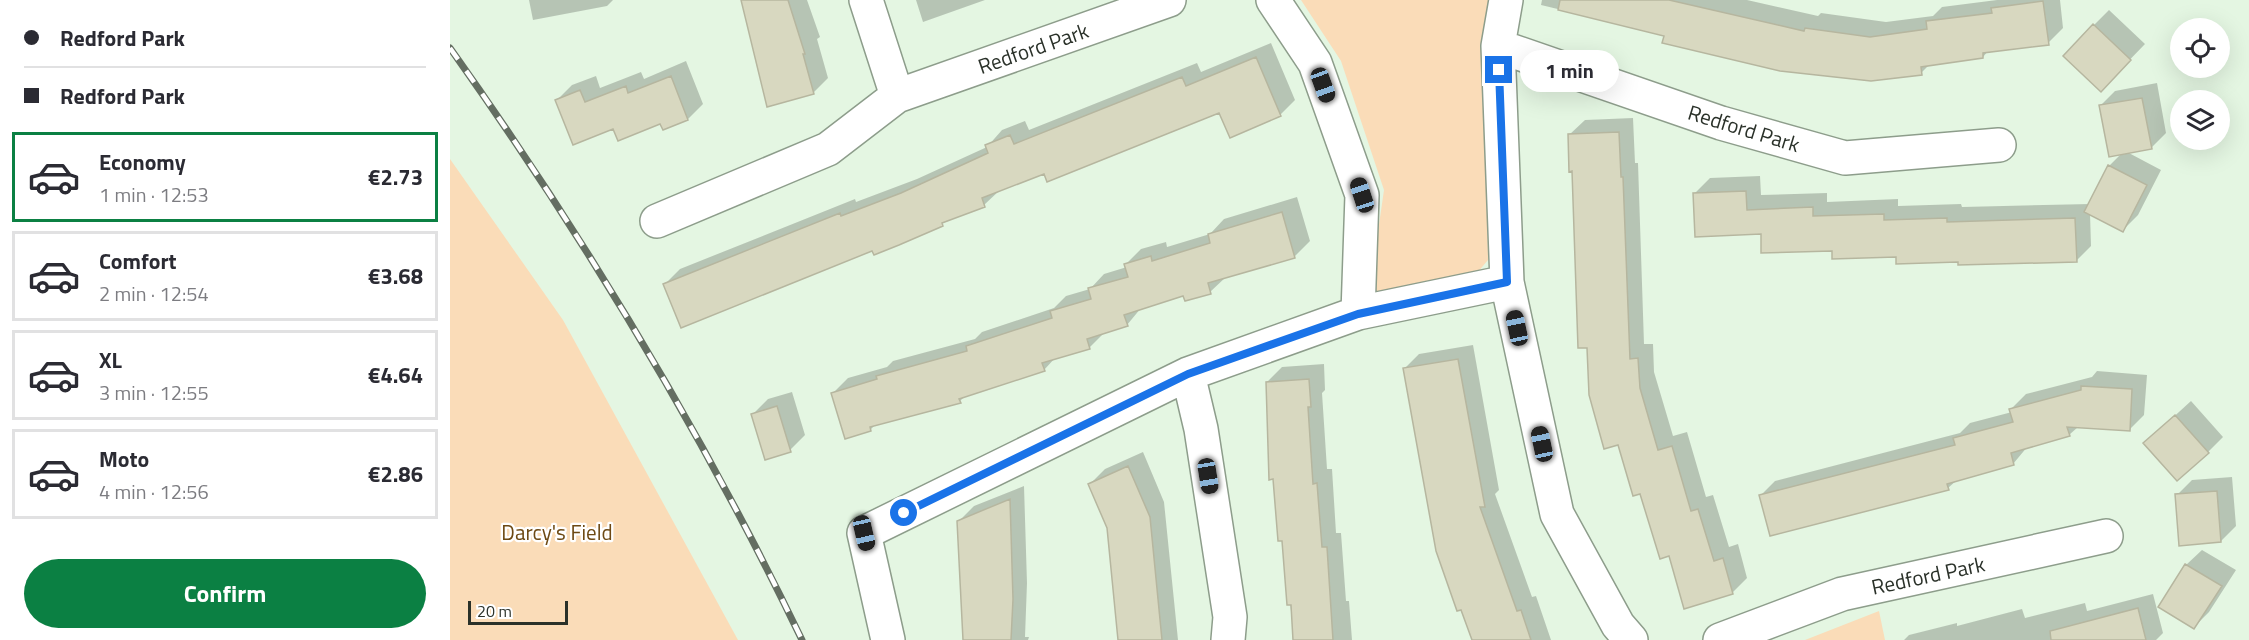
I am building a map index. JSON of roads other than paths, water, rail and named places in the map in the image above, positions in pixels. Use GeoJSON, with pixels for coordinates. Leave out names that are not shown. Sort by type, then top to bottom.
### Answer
{"type":"FeatureCollection","features":[{"type":"Feature","properties":{"kind":"street"},"geometry":{"type":"LineString","coordinates":[[866,0],[897,96]]}},
{"type":"Feature","properties":{"kind":"street","name":"Redford Park"},"geometry":{"type":"LineString","coordinates":[[657,220],[828,149],[897,96],[1169,0]]}},
{"type":"Feature","properties":{"kind":"street"},"geometry":{"type":"LineString","coordinates":[[1273,0],[1315,63],[1362,195],[1358,314]]}},
{"type":"Feature","properties":{"kind":"street"},"geometry":{"type":"LineString","coordinates":[[1506,0],[1498,46],[1507,282],[1557,514],[1618,625],[1631,640]]}},
{"type":"Feature","properties":{"kind":"street","name":"Redford Park"},"geometry":{"type":"LineString","coordinates":[[1498,46],[1721,123],[1845,158],[2000,145]]}},
{"type":"Feature","properties":{"kind":"street"},"geometry":{"type":"LineString","coordinates":[[888,640],[864,533],[1188,374],[1358,314],[1507,282]]}},
{"type":"Feature","properties":{"kind":"street"},"geometry":{"type":"LineString","coordinates":[[1188,374],[1201,429],[1230,617],[1228,640]]}},
{"type":"Feature","properties":{"kind":"street","name":"Redford Park"},"geometry":{"type":"LineString","coordinates":[[1720,640],[1727,635],[1842,594],[2106,536]]}},
{"type":"Feature","properties":{"kind":"railway"},"geometry":{"type":"LineString","coordinates":[[450,48],[547,190],[639,337],[724,487],[802,640]]}},
{"type":"Feature","properties":{"kind":"park label","name":"Darcy's Field"},"geometry":{"type":"Point","coordinates":[557,532]}}]}
